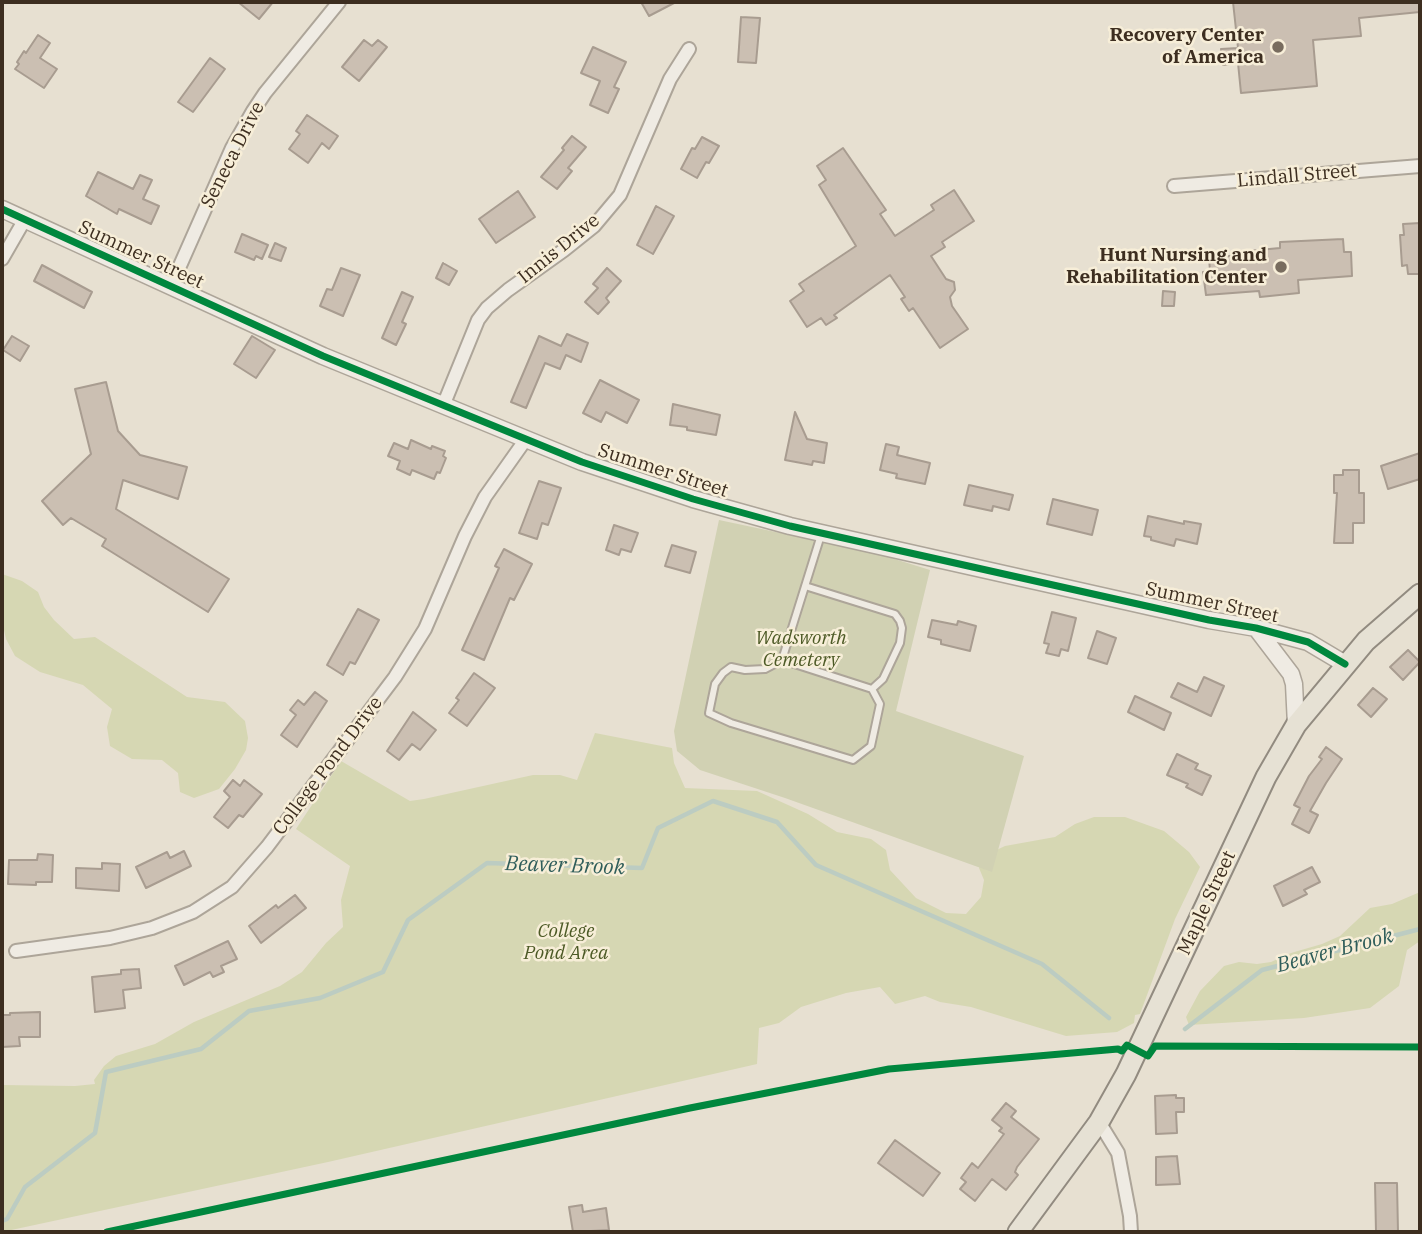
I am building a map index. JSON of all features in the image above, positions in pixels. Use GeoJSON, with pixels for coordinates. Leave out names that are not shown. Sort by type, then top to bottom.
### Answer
{"type":"FeatureCollection","features":[{"type":"Feature","properties":{"kind":"main road","name":"Maple Street"},"geometry":{"type":"LineString","coordinates":[[1018,1232],[1099,1122],[1126,1074],[1266,777],[1296,725],[1366,641],[1420,594]]}},
{"type":"Feature","properties":{"kind":"street","name":"Seneca Drive"},"geometry":{"type":"LineString","coordinates":[[172,286],[232,148],[246,124],[265,93],[339,2]]}},
{"type":"Feature","properties":{"kind":"street","name":"Innis Drive"},"geometry":{"type":"LineString","coordinates":[[443,406],[478,320],[487,308],[594,226],[620,195],[670,79],[689,49]]}},
{"type":"Feature","properties":{"kind":"street","name":"Lindall Street"},"geometry":{"type":"LineString","coordinates":[[1174,186],[1420,166]]}},
{"type":"Feature","properties":{"kind":"street","name":"Summer Street"},"geometry":{"type":"LineString","coordinates":[[2,209],[323,356],[582,462],[693,499],[822,533],[1209,620],[1256,628],[1308,642],[1345,664]]}},
{"type":"Feature","properties":{"kind":"street"},"geometry":{"type":"LineString","coordinates":[[2,260],[24,219]]}},
{"type":"Feature","properties":{"kind":"street","name":"College Pond Drive"},"geometry":{"type":"LineString","coordinates":[[16,951],[110,938],[152,928],[193,912],[232,887],[267,847],[402,667],[429,621],[474,516],[526,439]]}},
{"type":"Feature","properties":{"kind":"street","name":"Summer Street"},"geometry":{"type":"LineString","coordinates":[[1256,628],[1291,674],[1296,725]]}},
{"type":"Feature","properties":{"kind":"street"},"geometry":{"type":"LineString","coordinates":[[1099,1122],[1118,1153],[1131,1232]]}},
{"type":"Feature","properties":{"kind":"lane"},"geometry":{"type":"LineString","coordinates":[[782,660],[872,690],[880,704],[871,746],[853,760],[731,723],[709,713],[715,684],[731,667],[745,670],[765,669],[782,660],[822,533]]}},
{"type":"Feature","properties":{"kind":"lane"},"geometry":{"type":"LineString","coordinates":[[805,586],[895,614],[900,621],[900,643],[883,679],[872,690]]}},
{"type":"Feature","properties":{"kind":"green space","name":"Wadsworth Cemetery"},"geometry":{"type":"Polygon","coordinates":[[[719,520],[875,553],[930,570],[896,711],[1024,756],[992,872],[700,770],[677,751],[674,731],[719,520]]]}},
{"type":"Feature","properties":{"kind":"green space"},"geometry":{"type":"Polygon","coordinates":[[[2,574],[22,581],[38,592],[44,607],[74,639],[95,637],[187,697],[225,702],[245,721],[248,738],[246,750],[219,789],[194,798],[180,792],[178,773],[162,760],[132,759],[110,746],[107,727],[112,709],[83,685],[40,672],[15,656],[6,639],[2,621],[2,574]]]}},
{"type":"Feature","properties":{"kind":"green space","name":"College Pond Area"},"geometry":{"type":"Polygon","coordinates":[[[595,733],[672,748],[674,763],[685,788],[757,791],[808,814],[837,832],[871,839],[886,850],[890,870],[916,898],[946,913],[966,914],[981,897],[984,880],[979,868],[986,855],[1005,846],[1055,837],[1075,824],[1094,817],[1125,817],[1164,831],[1189,852],[1200,867],[1175,919],[1140,1014],[1135,1015],[1134,1023],[1117,1032],[1066,1036],[925,996],[895,1004],[880,987],[846,993],[801,1007],[779,1023],[759,1028],[757,1064],[328,1162],[2,1232],[2,1085],[95,1084],[94,1080],[104,1066],[116,1056],[155,1044],[194,1022],[280,986],[302,972],[343,927],[341,900],[350,866],[296,829],[341,761],[410,801],[533,775],[560,775],[577,780],[595,733]]]}},
{"type":"Feature","properties":{"kind":"green space"},"geometry":{"type":"Polygon","coordinates":[[[1420,892],[1420,941],[1407,950],[1399,986],[1370,1008],[1304,1018],[1189,1025],[1186,1017],[1200,991],[1224,966],[1239,962],[1271,962],[1322,944],[1340,936],[1370,908],[1392,904],[1420,892]]]}},
{"type":"Feature","properties":{"kind":"building"},"geometry":{"type":"Polygon","coordinates":[[[238,2],[273,2],[259,19],[238,2]]]}},
{"type":"Feature","properties":{"kind":"building"},"geometry":{"type":"Polygon","coordinates":[[[641,2],[676,2],[649,16],[641,2]]]}},
{"type":"Feature","properties":{"kind":"building","name":"Recovery Center of America"},"geometry":{"type":"Polygon","coordinates":[[[1233,2],[1420,2],[1420,12],[1359,18],[1361,36],[1313,40],[1317,86],[1241,93],[1238,63],[1223,65],[1221,49],[1238,48],[1233,2]]]}},
{"type":"Feature","properties":{"kind":"building"},"geometry":{"type":"Polygon","coordinates":[[[741,17],[760,18],[756,63],[738,62],[741,17]]]}},
{"type":"Feature","properties":{"kind":"building"},"geometry":{"type":"Polygon","coordinates":[[[38,35],[50,43],[40,58],[57,69],[44,88],[15,69],[24,51],[26,53],[38,35]]]}},
{"type":"Feature","properties":{"kind":"building"},"geometry":{"type":"Polygon","coordinates":[[[364,40],[372,46],[378,40],[387,47],[359,81],[342,67],[364,40]]]}},
{"type":"Feature","properties":{"kind":"building"},"geometry":{"type":"Polygon","coordinates":[[[593,47],[626,62],[614,87],[619,89],[608,113],[590,105],[600,81],[581,73],[593,47]]]}},
{"type":"Feature","properties":{"kind":"building"},"geometry":{"type":"Polygon","coordinates":[[[210,58],[225,69],[193,112],[178,102],[210,58]]]}},
{"type":"Feature","properties":{"kind":"building"},"geometry":{"type":"Polygon","coordinates":[[[307,115],[338,136],[329,149],[322,143],[308,163],[289,149],[300,134],[296,131],[307,115]]]}},
{"type":"Feature","properties":{"kind":"building"},"geometry":{"type":"Polygon","coordinates":[[[572,136],[586,147],[568,168],[572,171],[557,189],[541,177],[572,136]]]}},
{"type":"Feature","properties":{"kind":"building"},"geometry":{"type":"Polygon","coordinates":[[[702,137],[719,146],[697,178],[681,169],[692,148],[695,149],[702,137]]]}},
{"type":"Feature","properties":{"kind":"building"},"geometry":{"type":"Polygon","coordinates":[[[843,148],[886,210],[880,214],[895,236],[934,210],[931,205],[954,190],[974,221],[942,242],[945,247],[931,256],[946,279],[954,282],[955,290],[950,297],[952,306],[968,329],[940,348],[913,308],[909,311],[901,299],[905,297],[890,275],[834,315],[837,318],[826,325],[821,318],[807,327],[790,301],[804,291],[799,284],[856,246],[819,185],[826,180],[817,166],[843,148]]]}},
{"type":"Feature","properties":{"kind":"building"},"geometry":{"type":"Polygon","coordinates":[[[98,172],[133,189],[140,175],[152,180],[143,199],[159,206],[151,224],[119,209],[117,214],[86,196],[98,172]]]}},
{"type":"Feature","properties":{"kind":"building"},"geometry":{"type":"Polygon","coordinates":[[[518,191],[535,217],[496,243],[479,219],[518,191]]]}},
{"type":"Feature","properties":{"kind":"building"},"geometry":{"type":"Polygon","coordinates":[[[656,206],[674,216],[653,254],[637,245],[656,206]]]}},
{"type":"Feature","properties":{"kind":"building"},"geometry":{"type":"Polygon","coordinates":[[[1420,223],[1420,274],[1408,274],[1407,265],[1402,266],[1400,235],[1404,235],[1403,224],[1420,223]]]}},
{"type":"Feature","properties":{"kind":"building"},"geometry":{"type":"Polygon","coordinates":[[[242,234],[268,245],[262,259],[256,256],[254,260],[235,252],[242,234]]]}},
{"type":"Feature","properties":{"kind":"building","name":"Hunt Nursing and Rehabilitation Center"},"geometry":{"type":"Polygon","coordinates":[[[1343,239],[1344,252],[1351,252],[1352,276],[1298,280],[1299,293],[1260,297],[1259,291],[1206,295],[1203,272],[1210,271],[1209,258],[1280,248],[1280,242],[1343,239]]]}},
{"type":"Feature","properties":{"kind":"building"},"geometry":{"type":"Polygon","coordinates":[[[275,243],[286,248],[281,261],[269,257],[275,243]]]}},
{"type":"Feature","properties":{"kind":"building"},"geometry":{"type":"Polygon","coordinates":[[[443,263],[457,271],[449,285],[436,278],[443,263]]]}},
{"type":"Feature","properties":{"kind":"building"},"geometry":{"type":"Polygon","coordinates":[[[42,265],[92,292],[84,308],[34,281],[42,265]]]}},
{"type":"Feature","properties":{"kind":"building"},"geometry":{"type":"Polygon","coordinates":[[[341,268],[360,275],[343,316],[320,306],[327,289],[332,290],[341,268]]]}},
{"type":"Feature","properties":{"kind":"building"},"geometry":{"type":"Polygon","coordinates":[[[607,268],[621,281],[606,298],[609,302],[598,314],[585,302],[598,288],[593,284],[607,268]]]}},
{"type":"Feature","properties":{"kind":"building"},"geometry":{"type":"Polygon","coordinates":[[[1163,291],[1175,292],[1174,306],[1162,306],[1163,291]]]}},
{"type":"Feature","properties":{"kind":"building"},"geometry":{"type":"Polygon","coordinates":[[[402,292],[413,297],[402,322],[406,324],[396,345],[382,338],[402,292]]]}},
{"type":"Feature","properties":{"kind":"building"},"geometry":{"type":"Polygon","coordinates":[[[567,334],[588,343],[581,362],[566,355],[560,369],[545,363],[526,408],[511,402],[539,336],[561,346],[567,334]]]}},
{"type":"Feature","properties":{"kind":"building"},"geometry":{"type":"Polygon","coordinates":[[[12,336],[29,346],[20,361],[3,350],[12,336]]]}},
{"type":"Feature","properties":{"kind":"building"},"geometry":{"type":"Polygon","coordinates":[[[252,336],[275,350],[256,378],[234,364],[252,336]]]}},
{"type":"Feature","properties":{"kind":"building"},"geometry":{"type":"Polygon","coordinates":[[[600,380],[639,400],[627,423],[606,412],[601,422],[583,413],[600,380]]]}},
{"type":"Feature","properties":{"kind":"building"},"geometry":{"type":"Polygon","coordinates":[[[106,382],[118,431],[140,455],[187,467],[178,499],[123,480],[116,509],[229,579],[208,612],[102,546],[106,539],[71,518],[63,525],[42,501],[91,454],[75,389],[106,382]]]}},
{"type":"Feature","properties":{"kind":"building"},"geometry":{"type":"Polygon","coordinates":[[[673,404],[720,415],[716,435],[670,425],[673,404]]]}},
{"type":"Feature","properties":{"kind":"building"},"geometry":{"type":"Polygon","coordinates":[[[795,412],[807,439],[827,443],[824,463],[813,461],[812,465],[785,460],[795,412]]]}},
{"type":"Feature","properties":{"kind":"building"},"geometry":{"type":"Polygon","coordinates":[[[411,440],[431,449],[432,446],[445,451],[443,456],[446,458],[440,473],[437,472],[434,479],[412,470],[410,475],[397,469],[400,461],[388,456],[394,443],[408,449],[411,440]]]}},
{"type":"Feature","properties":{"kind":"building"},"geometry":{"type":"Polygon","coordinates":[[[886,444],[899,447],[897,455],[930,463],[925,484],[896,478],[897,474],[880,470],[886,444]]]}},
{"type":"Feature","properties":{"kind":"building"},"geometry":{"type":"Polygon","coordinates":[[[1420,453],[1420,479],[1388,489],[1381,466],[1420,453]]]}},
{"type":"Feature","properties":{"kind":"building"},"geometry":{"type":"Polygon","coordinates":[[[1343,470],[1359,470],[1359,493],[1364,493],[1364,523],[1353,523],[1353,543],[1334,543],[1337,493],[1334,493],[1334,475],[1343,475],[1343,470]]]}},
{"type":"Feature","properties":{"kind":"building"},"geometry":{"type":"Polygon","coordinates":[[[539,481],[561,488],[548,525],[542,523],[537,539],[519,533],[539,481]]]}},
{"type":"Feature","properties":{"kind":"building"},"geometry":{"type":"Polygon","coordinates":[[[969,485],[1013,495],[1009,510],[993,506],[992,511],[964,505],[969,485]]]}},
{"type":"Feature","properties":{"kind":"building"},"geometry":{"type":"Polygon","coordinates":[[[1053,499],[1098,510],[1092,535],[1047,524],[1053,499]]]}},
{"type":"Feature","properties":{"kind":"building"},"geometry":{"type":"Polygon","coordinates":[[[1148,516],[1184,524],[1184,521],[1201,524],[1197,544],[1176,539],[1174,546],[1144,536],[1148,516]]]}},
{"type":"Feature","properties":{"kind":"building"},"geometry":{"type":"Polygon","coordinates":[[[614,525],[638,533],[631,552],[621,549],[619,555],[606,550],[614,525]]]}},
{"type":"Feature","properties":{"kind":"building"},"geometry":{"type":"Polygon","coordinates":[[[672,545],[696,552],[690,573],[665,566],[672,545]]]}},
{"type":"Feature","properties":{"kind":"building"},"geometry":{"type":"Polygon","coordinates":[[[504,549],[532,564],[514,600],[510,598],[484,660],[462,650],[499,568],[495,566],[504,549]]]}},
{"type":"Feature","properties":{"kind":"building"},"geometry":{"type":"Polygon","coordinates":[[[358,609],[379,620],[355,664],[350,662],[343,675],[327,665],[358,609]]]}},
{"type":"Feature","properties":{"kind":"building"},"geometry":{"type":"Polygon","coordinates":[[[1052,612],[1076,618],[1068,651],[1061,649],[1059,656],[1046,653],[1049,644],[1044,643],[1052,612]]]}},
{"type":"Feature","properties":{"kind":"building"},"geometry":{"type":"Polygon","coordinates":[[[932,620],[957,625],[958,621],[976,626],[970,651],[941,644],[941,640],[928,637],[932,620]]]}},
{"type":"Feature","properties":{"kind":"building"},"geometry":{"type":"Polygon","coordinates":[[[1097,631],[1116,638],[1107,664],[1088,658],[1097,631]]]}},
{"type":"Feature","properties":{"kind":"building"},"geometry":{"type":"Polygon","coordinates":[[[1408,650],[1420,662],[1403,680],[1390,667],[1408,650]]]}},
{"type":"Feature","properties":{"kind":"building"},"geometry":{"type":"Polygon","coordinates":[[[474,673],[495,688],[467,726],[449,713],[474,673]]]}},
{"type":"Feature","properties":{"kind":"building"},"geometry":{"type":"Polygon","coordinates":[[[1204,677],[1224,686],[1211,716],[1171,697],[1178,683],[1197,692],[1204,677]]]}},
{"type":"Feature","properties":{"kind":"building"},"geometry":{"type":"Polygon","coordinates":[[[1373,688],[1387,699],[1371,717],[1358,705],[1373,688]]]}},
{"type":"Feature","properties":{"kind":"building"},"geometry":{"type":"Polygon","coordinates":[[[315,692],[327,701],[297,747],[281,735],[296,715],[290,710],[298,700],[304,705],[315,692]]]}},
{"type":"Feature","properties":{"kind":"building"},"geometry":{"type":"Polygon","coordinates":[[[1135,696],[1171,713],[1164,730],[1128,712],[1135,696]]]}},
{"type":"Feature","properties":{"kind":"building"},"geometry":{"type":"Polygon","coordinates":[[[413,712],[436,730],[420,750],[412,744],[399,760],[387,751],[413,712]]]}},
{"type":"Feature","properties":{"kind":"building"},"geometry":{"type":"Polygon","coordinates":[[[1326,747],[1342,759],[1310,811],[1318,815],[1309,833],[1292,824],[1300,808],[1294,805],[1309,776],[1322,759],[1319,757],[1326,747]]]}},
{"type":"Feature","properties":{"kind":"building"},"geometry":{"type":"Polygon","coordinates":[[[1177,754],[1198,764],[1195,769],[1211,776],[1202,795],[1186,787],[1188,784],[1167,775],[1177,754]]]}},
{"type":"Feature","properties":{"kind":"building"},"geometry":{"type":"Polygon","coordinates":[[[233,780],[240,786],[244,780],[262,794],[243,817],[239,815],[228,828],[214,817],[230,797],[224,791],[233,780]]]}},
{"type":"Feature","properties":{"kind":"building"},"geometry":{"type":"Polygon","coordinates":[[[184,851],[191,866],[146,888],[136,867],[167,852],[170,858],[184,851]]]}},
{"type":"Feature","properties":{"kind":"building"},"geometry":{"type":"Polygon","coordinates":[[[38,854],[53,855],[52,882],[36,882],[36,885],[8,884],[9,860],[37,860],[38,854]]]}},
{"type":"Feature","properties":{"kind":"building"},"geometry":{"type":"Polygon","coordinates":[[[102,863],[120,864],[119,891],[76,888],[76,868],[102,869],[102,863]]]}},
{"type":"Feature","properties":{"kind":"building"},"geometry":{"type":"Polygon","coordinates":[[[1312,867],[1320,882],[1304,890],[1307,894],[1283,906],[1274,886],[1312,867]]]}},
{"type":"Feature","properties":{"kind":"building"},"geometry":{"type":"Polygon","coordinates":[[[295,895],[306,908],[261,943],[249,926],[276,905],[278,908],[295,895]]]}},
{"type":"Feature","properties":{"kind":"building"},"geometry":{"type":"Polygon","coordinates":[[[228,941],[237,959],[221,966],[224,972],[213,977],[210,972],[184,985],[175,966],[228,941]]]}},
{"type":"Feature","properties":{"kind":"building"},"geometry":{"type":"Polygon","coordinates":[[[139,969],[141,988],[123,990],[125,1008],[95,1012],[92,977],[139,969]]]}},
{"type":"Feature","properties":{"kind":"building"},"geometry":{"type":"Polygon","coordinates":[[[40,1012],[40,1037],[19,1037],[20,1046],[2,1047],[2,1015],[40,1012]]]}},
{"type":"Feature","properties":{"kind":"building"},"geometry":{"type":"Polygon","coordinates":[[[1176,1095],[1176,1098],[1184,1098],[1184,1112],[1176,1112],[1177,1133],[1156,1134],[1155,1096],[1176,1095]]]}},
{"type":"Feature","properties":{"kind":"building"},"geometry":{"type":"Polygon","coordinates":[[[1006,1103],[1016,1111],[1011,1117],[1039,1139],[1017,1167],[1015,1172],[1018,1175],[1006,1190],[992,1179],[975,1201],[960,1189],[966,1182],[961,1178],[972,1163],[978,1168],[1004,1134],[999,1131],[1002,1128],[992,1120],[1006,1103]]]}},
{"type":"Feature","properties":{"kind":"building"},"geometry":{"type":"Polygon","coordinates":[[[895,1140],[940,1173],[923,1196],[878,1163],[895,1140]]]}},
{"type":"Feature","properties":{"kind":"building"},"geometry":{"type":"Polygon","coordinates":[[[1177,1156],[1180,1184],[1156,1185],[1156,1157],[1177,1156]]]}},
{"type":"Feature","properties":{"kind":"building"},"geometry":{"type":"Polygon","coordinates":[[[1375,1183],[1397,1183],[1398,1232],[1376,1232],[1375,1183]]]}},
{"type":"Feature","properties":{"kind":"building"},"geometry":{"type":"Polygon","coordinates":[[[582,1205],[583,1212],[606,1208],[609,1230],[573,1232],[569,1207],[582,1205]]]}},
{"type":"Feature","properties":{"kind":"waterway","name":"Beaver Brook"},"geometry":{"type":"LineString","coordinates":[[2,1221],[7,1219],[25,1187],[95,1133],[106,1072],[201,1049],[249,1011],[320,998],[383,972],[408,920],[487,863],[642,868],[658,828],[713,801],[777,822],[816,865],[1042,964],[1109,1018]]}},
{"type":"Feature","properties":{"kind":"waterway","name":"Beaver Brook"},"geometry":{"type":"LineString","coordinates":[[1185,1029],[1262,970],[1420,929]]}},
{"type":"Feature","properties":{"kind":"cycle path"},"geometry":{"type":"LineString","coordinates":[[2,209],[323,356],[582,462],[693,499],[790,526],[1209,620],[1256,628],[1308,642],[1345,664]]}},
{"type":"Feature","properties":{"kind":"cycle path"},"geometry":{"type":"LineString","coordinates":[[107,1232],[690,1108],[889,1069],[1118,1049],[1122,1051],[1127,1045],[1148,1056],[1155,1046],[1420,1047]]}},
{"type":"Feature","properties":{"kind":"place","name":"Recovery Center of America"},"geometry":{"type":"Point","coordinates":[1278,47]}},
{"type":"Feature","properties":{"kind":"place","name":"Hunt Nursing and Rehabilitation Center"},"geometry":{"type":"Point","coordinates":[1281,267]}}]}
